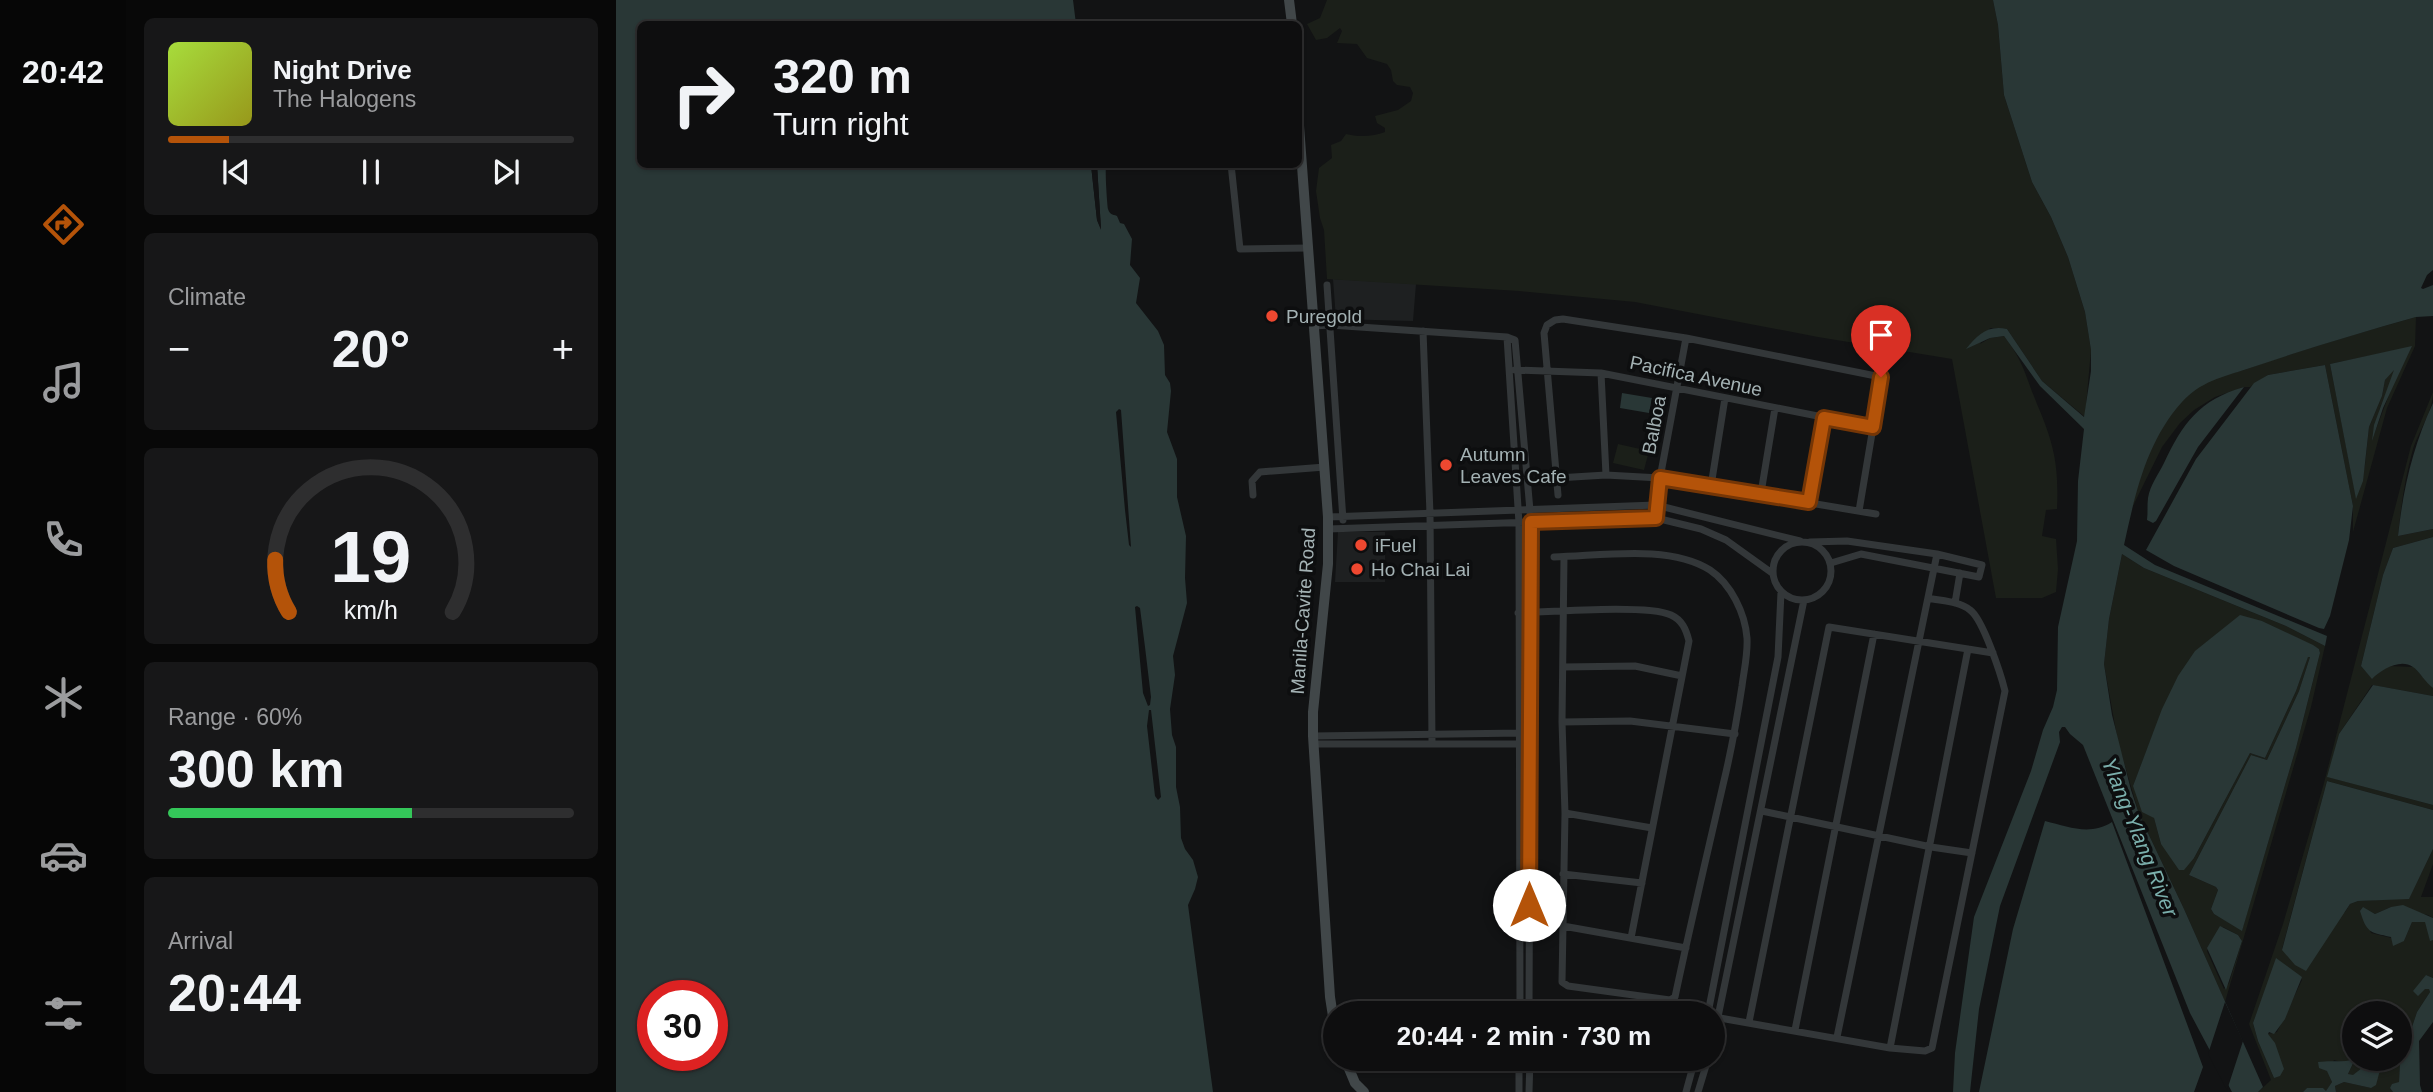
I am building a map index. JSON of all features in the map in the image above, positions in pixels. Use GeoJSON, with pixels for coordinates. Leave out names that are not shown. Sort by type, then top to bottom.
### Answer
{"type":"FeatureCollection","features":[{"type":"Feature","properties":{"kind":"main road"},"geometry":{"type":"LineString","coordinates":[[1289,0],[1292,21]]}},
{"type":"Feature","properties":{"kind":"main road","name":"Manila-Cavite Road"},"geometry":{"type":"LineString","coordinates":[[1302,161],[1328,523],[1328,564],[1313,712],[1313,740],[1331,1001]]}},
{"type":"Feature","properties":{"kind":"main road"},"geometry":{"type":"LineString","coordinates":[[1350,1071],[1355,1083],[1364,1092]]}},
{"type":"Feature","properties":{"kind":"street"},"geometry":{"type":"LineString","coordinates":[[1231,168],[1240,249],[1309,248]]}},
{"type":"Feature","properties":{"kind":"street"},"geometry":{"type":"LineString","coordinates":[[1327,285],[1343,528]]}},
{"type":"Feature","properties":{"kind":"street"},"geometry":{"type":"LineString","coordinates":[[1558,495],[1545,333],[1547,325],[1555,320],[1686,338],[1881,377]]}},
{"type":"Feature","properties":{"kind":"street"},"geometry":{"type":"LineString","coordinates":[[1314,326],[1423,331],[1507,337],[1516,340],[1531,522],[1530,1001]]}},
{"type":"Feature","properties":{"kind":"street"},"geometry":{"type":"LineString","coordinates":[[1423,331],[1430,514],[1432,743]]}},
{"type":"Feature","properties":{"kind":"street"},"geometry":{"type":"LineString","coordinates":[[1507,337],[1519,523],[1520,1001]]}},
{"type":"Feature","properties":{"kind":"street","name":"Balboa"},"geometry":{"type":"LineString","coordinates":[[1656,518],[1660,478],[1686,338]]}},
{"type":"Feature","properties":{"kind":"street"},"geometry":{"type":"LineString","coordinates":[[1859,511],[1884,362]]}},
{"type":"Feature","properties":{"kind":"street","name":"Pacifica Avenue"},"geometry":{"type":"LineString","coordinates":[[1510,370],[1549,369],[1601,373],[1873,427]]}},
{"type":"Feature","properties":{"kind":"street"},"geometry":{"type":"LineString","coordinates":[[1601,373],[1606,475]]}},
{"type":"Feature","properties":{"kind":"street"},"geometry":{"type":"LineString","coordinates":[[1711,486],[1725,398]]}},
{"type":"Feature","properties":{"kind":"street"},"geometry":{"type":"LineString","coordinates":[[1761,493],[1775,408]]}},
{"type":"Feature","properties":{"kind":"street"},"geometry":{"type":"LineString","coordinates":[[1809,502],[1824,418]]}},
{"type":"Feature","properties":{"kind":"street"},"geometry":{"type":"LineString","coordinates":[[1253,495],[1252,481],[1260,472],[1325,467]]}},
{"type":"Feature","properties":{"kind":"street"},"geometry":{"type":"LineString","coordinates":[[1558,478],[1606,475],[1660,478],[1876,514]]}},
{"type":"Feature","properties":{"kind":"street"},"geometry":{"type":"LineString","coordinates":[[1328,523],[1343,516],[1656,505],[1800,541],[1847,541],[1937,554],[1982,564],[1979,577],[1861,554],[1831,563]]}},
{"type":"Feature","properties":{"kind":"street"},"geometry":{"type":"LineString","coordinates":[[1328,523],[1343,528],[1656,518],[1701,528],[1726,540],[1772,573],[1781,592],[1778,657],[1710,1001]]}},
{"type":"Feature","properties":{"kind":"street"},"geometry":{"type":"LineString","coordinates":[[1772,573],[1776,555],[1783,548],[1800,541]]}},
{"type":"Feature","properties":{"kind":"street"},"geometry":{"type":"LineString","coordinates":[[1781,592],[1788,597],[1804,600],[1820,594],[1826,588],[1832,572],[1831,563],[1820,547],[1811,542]]}},
{"type":"Feature","properties":{"kind":"street"},"geometry":{"type":"LineString","coordinates":[[1554,557],[1657,554],[1677,556],[1712,571],[1725,584],[1736,601],[1747,636],[1735,734],[1675,997],[1670,1000],[1568,986],[1562,978],[1565,813],[1562,722],[1564,557]]}},
{"type":"Feature","properties":{"kind":"street"},"geometry":{"type":"LineString","coordinates":[[1837,1037],[1937,554]]}},
{"type":"Feature","properties":{"kind":"street"},"geometry":{"type":"LineString","coordinates":[[1955,603],[1960,573]]}},
{"type":"Feature","properties":{"kind":"street"},"geometry":{"type":"LineString","coordinates":[[1725,1019],[1890,1048],[1925,1051],[1932,1048],[2005,691],[1993,653],[1975,615],[1969,608],[1928,598]]}},
{"type":"Feature","properties":{"kind":"street"},"geometry":{"type":"LineString","coordinates":[[1723,1001],[1804,600]]}},
{"type":"Feature","properties":{"kind":"street"},"geometry":{"type":"LineString","coordinates":[[1518,613],[1646,610],[1669,614],[1684,625],[1689,641],[1631,938]]}},
{"type":"Feature","properties":{"kind":"street"},"geometry":{"type":"LineString","coordinates":[[1749,1022],[1829,627],[1993,653]]}},
{"type":"Feature","properties":{"kind":"street"},"geometry":{"type":"LineString","coordinates":[[1795,1030],[1874,634]]}},
{"type":"Feature","properties":{"kind":"street"},"geometry":{"type":"LineString","coordinates":[[1890,1048],[1968,649]]}},
{"type":"Feature","properties":{"kind":"street"},"geometry":{"type":"LineString","coordinates":[[1563,667],[1635,666],[1682,676]]}},
{"type":"Feature","properties":{"kind":"street"},"geometry":{"type":"LineString","coordinates":[[1562,722],[1630,722],[1735,734]]}},
{"type":"Feature","properties":{"kind":"street"},"geometry":{"type":"LineString","coordinates":[[1313,740],[1432,733],[1529,733]]}},
{"type":"Feature","properties":{"kind":"street"},"geometry":{"type":"LineString","coordinates":[[1763,739],[1774,741]]}},
{"type":"Feature","properties":{"kind":"street"},"geometry":{"type":"LineString","coordinates":[[1313,740],[1529,744]]}},
{"type":"Feature","properties":{"kind":"street"},"geometry":{"type":"LineString","coordinates":[[1762,811],[1931,847],[1972,853]]}},
{"type":"Feature","properties":{"kind":"street"},"geometry":{"type":"LineString","coordinates":[[1565,813],[1652,828]]}},
{"type":"Feature","properties":{"kind":"street"},"geometry":{"type":"LineString","coordinates":[[1563,874],[1642,883]]}},
{"type":"Feature","properties":{"kind":"street"},"geometry":{"type":"LineString","coordinates":[[1563,926],[1685,948]]}},
{"type":"Feature","properties":{"kind":"street"},"geometry":{"type":"LineString","coordinates":[[1519,1071],[1519,1092]]}},
{"type":"Feature","properties":{"kind":"street"},"geometry":{"type":"LineString","coordinates":[[1529,1092],[1530,1071]]}},
{"type":"Feature","properties":{"kind":"street"},"geometry":{"type":"LineString","coordinates":[[1686,1092],[1692,1071]]}},
{"type":"Feature","properties":{"kind":"street"},"geometry":{"type":"LineString","coordinates":[[1698,1092],[1704,1071]]}},
{"type":"Feature","properties":{"kind":"shaded area"},"geometry":{"type":"Polygon","coordinates":[[[1327,0],[1993,0],[2004,95],[2032,182],[2068,257],[2085,312],[2091,350],[2085,417],[2042,381],[2007,329],[1990,328],[1980,344],[1990,338],[2004,336],[2024,369],[2051,443],[2056,467],[2057,509],[2046,510],[2042,536],[2056,539],[2056,592],[2042,598],[1996,598],[1952,359],[1635,302],[1519,291],[1327,279],[1324,230],[1316,191],[1319,168],[1332,158],[1331,145],[1341,141],[1346,134],[1365,136],[1385,132],[1385,128],[1377,123],[1375,116],[1398,110],[1411,101],[1413,93],[1410,87],[1397,85],[1393,81],[1387,64],[1367,58],[1357,44],[1337,43],[1342,31],[1340,28],[1327,38],[1316,40],[1307,24],[1320,18],[1327,0]]]}},
{"type":"Feature","properties":{"kind":"shaded area"},"geometry":{"type":"Polygon","coordinates":[[[1333,279],[1416,284],[1413,321],[1336,319],[1333,279]]]}},
{"type":"Feature","properties":{"kind":"shaded area"},"geometry":{"type":"Polygon","coordinates":[[[2416,317],[2415,346],[2387,408],[2353,532],[2353,506],[2325,365],[2268,375],[2250,387],[2215,397],[2194,410],[2162,447],[2132,508],[2141,474],[2155,439],[2175,408],[2202,384],[2416,317]],[[2411,347],[2330,364],[2356,497],[2365,465],[2369,427],[2382,396],[2385,380],[2393,369],[2395,371],[2380,408],[2373,437],[2411,347]]]}},
{"type":"Feature","properties":{"kind":"shaded area"},"geometry":{"type":"Polygon","coordinates":[[[2433,392],[2431,407],[2410,460],[2398,536],[2433,529],[2433,537],[2393,548],[2383,575],[2361,666],[2372,678],[2388,666],[2414,667],[2433,688],[2433,696],[2372,685],[2339,734],[2328,777],[2433,805],[2433,810],[2327,781],[2282,949],[2345,912],[2350,904],[2358,901],[2409,898],[2433,849],[2433,864],[2421,897],[2433,897],[2433,918],[2391,907],[2375,914],[2364,908],[2371,933],[2404,941],[2412,922],[2426,922],[2430,940],[2433,940],[2433,978],[2426,975],[2425,989],[2429,988],[2430,992],[2417,1012],[2412,1027],[2412,1001],[2342,1001],[2342,1062],[2334,1060],[2328,1071],[2332,1082],[2326,1092],[2323,1088],[2307,1088],[2303,1092],[2258,1092],[2271,1080],[2249,1024],[2283,924],[2324,783],[2411,446],[2433,392]],[[2277,959],[2253,1023],[2274,1078],[2270,1037],[2267,1034],[2277,1032],[2302,980],[2277,959]]]}},
{"type":"Feature","properties":{"kind":"shaded area"},"geometry":{"type":"Polygon","coordinates":[[[1618,444],[1649,451],[1644,470],[1613,463],[1618,444]]]}},
{"type":"Feature","properties":{"kind":"shaded area"},"geometry":{"type":"Polygon","coordinates":[[[1338,532],[1385,532],[1385,582],[1335,582],[1338,532]]]}},
{"type":"Feature","properties":{"kind":"shaded area"},"geometry":{"type":"Polygon","coordinates":[[[2122,554],[2144,568],[2286,626],[2325,646],[2311,707],[2225,1002],[2139,814],[2118,742],[2104,664],[2109,619],[2122,554]],[[2262,621],[2153,734],[2133,786],[2154,818],[2161,844],[2194,858],[2250,753],[2265,758],[2296,691],[2308,656],[2310,657],[2299,691],[2267,760],[2251,755],[2189,875],[2216,887],[2218,890],[2211,909],[2214,914],[2242,930],[2296,748],[2320,653],[2319,649],[2262,621]],[[2223,927],[2207,951],[2224,989],[2229,983],[2242,941],[2238,935],[2223,927]]]}},
{"type":"Feature","properties":{"kind":"shaded area"},"geometry":{"type":"Polygon","coordinates":[[[2349,1071],[2400,1071],[2399,1082],[2390,1088],[2393,1092],[2336,1092],[2335,1086],[2344,1082],[2371,1088],[2348,1074],[2349,1071]]]}},
{"type":"Feature","properties":{"kind":"water"},"geometry":{"type":"Polygon","coordinates":[[[616,0],[1073,0],[1076,21],[637,21],[637,168],[1091,168],[1097,220],[1101,229],[1097,168],[1106,168],[1108,209],[1124,224],[1132,239],[1130,265],[1140,278],[1136,303],[1158,331],[1164,345],[1165,375],[1171,391],[1167,432],[1177,459],[1177,497],[1186,536],[1187,603],[1173,656],[1175,675],[1170,709],[1176,747],[1176,787],[1181,838],[1193,860],[1198,877],[1188,905],[1213,1092],[616,1092],[616,0]]]}},
{"type":"Feature","properties":{"kind":"water","name":"Ylang-Ylang River"},"geometry":{"type":"Polygon","coordinates":[[[1993,0],[2433,0],[2433,270],[2427,275],[2421,288],[2433,285],[2433,316],[2416,317],[2310,348],[2220,378],[2189,395],[2159,434],[2151,452],[2138,488],[2124,545],[2155,565],[2327,636],[2325,646],[2286,626],[2144,568],[2122,554],[2109,619],[2104,664],[2112,715],[2131,790],[2139,814],[2263,1087],[2258,1092],[2232,1092],[2190,1013],[2083,745],[2062,727],[2059,732],[2060,742],[2000,906],[1979,1009],[1970,1092],[1953,1092],[1955,1053],[1974,917],[2031,771],[2057,690],[2058,627],[2077,541],[2078,481],[2084,429],[2040,386],[2004,336],[1990,338],[1966,349],[1988,330],[2007,329],[2042,381],[2084,417],[2091,371],[2091,350],[2085,312],[2068,257],[2032,182],[2004,95],[1993,0]]]}},
{"type":"Feature","properties":{"kind":"water"},"geometry":{"type":"Polygon","coordinates":[[[2412,346],[2383,408],[2372,441],[2374,425],[2394,370],[2385,380],[2382,396],[2369,427],[2363,481],[2356,499],[2330,364],[2412,346]]]}},
{"type":"Feature","properties":{"kind":"water"},"geometry":{"type":"Polygon","coordinates":[[[2325,365],[2353,506],[2349,540],[2330,616],[2324,629],[2174,566],[2146,550],[2196,459],[2254,383],[2268,375],[2325,365]]]}},
{"type":"Feature","properties":{"kind":"water"},"geometry":{"type":"Polygon","coordinates":[[[2244,387],[2198,447],[2156,521],[2153,523],[2147,520],[2150,489],[2186,425],[2204,406],[2228,392],[2244,387]]]}},
{"type":"Feature","properties":{"kind":"water"},"geometry":{"type":"Polygon","coordinates":[[[1622,393],[1652,398],[1649,413],[1620,408],[1622,393]]]}},
{"type":"Feature","properties":{"kind":"water"},"geometry":{"type":"Polygon","coordinates":[[[2433,403],[2433,529],[2398,536],[2410,468],[2433,403]]]}},
{"type":"Feature","properties":{"kind":"water"},"geometry":{"type":"Polygon","coordinates":[[[2433,537],[2433,688],[2415,669],[2402,664],[2391,666],[2372,679],[2361,666],[2383,575],[2393,548],[2433,537]]]}},
{"type":"Feature","properties":{"kind":"water"},"geometry":{"type":"Polygon","coordinates":[[[2240,615],[2262,621],[2313,645],[2320,653],[2296,748],[2242,931],[2214,914],[2211,909],[2218,890],[2216,887],[2189,875],[2251,755],[2267,760],[2299,691],[2310,657],[2265,758],[2250,753],[2194,858],[2184,870],[2179,870],[2161,844],[2154,818],[2142,812],[2133,786],[2162,709],[2178,676],[2195,651],[2240,615]]]}},
{"type":"Feature","properties":{"kind":"water"},"geometry":{"type":"Polygon","coordinates":[[[2373,685],[2433,696],[2433,805],[2327,777],[2339,734],[2373,685]]]}},
{"type":"Feature","properties":{"kind":"water"},"geometry":{"type":"Polygon","coordinates":[[[2327,781],[2433,810],[2433,849],[2409,899],[2358,901],[2350,904],[2306,971],[2295,965],[2282,950],[2327,781]]]}},
{"type":"Feature","properties":{"kind":"water"},"geometry":{"type":"Polygon","coordinates":[[[2045,821],[2087,829],[2096,829],[2112,822],[2203,1067],[2194,1092],[1979,1092],[2013,929],[2045,821]]]}},
{"type":"Feature","properties":{"kind":"water"},"geometry":{"type":"Polygon","coordinates":[[[2403,905],[2433,918],[2433,940],[2430,941],[2425,922],[2412,922],[2404,941],[2393,946],[2391,937],[2367,928],[2360,911],[2363,907],[2375,914],[2403,905]]]}},
{"type":"Feature","properties":{"kind":"water"},"geometry":{"type":"Polygon","coordinates":[[[2220,926],[2238,935],[2242,941],[2226,990],[2207,948],[2220,926]]]}},
{"type":"Feature","properties":{"kind":"water"},"geometry":{"type":"Polygon","coordinates":[[[2276,958],[2302,977],[2285,1019],[2274,1034],[2268,1034],[2275,1043],[2284,1069],[2280,1076],[2274,1078],[2253,1023],[2276,958]]]}},
{"type":"Feature","properties":{"kind":"water"},"geometry":{"type":"Polygon","coordinates":[[[2426,975],[2433,978],[2433,1022],[2419,1041],[2422,1092],[2393,1092],[2390,1088],[2392,1084],[2399,1082],[2400,1071],[2412,1071],[2412,1027],[2417,1012],[2430,992],[2425,989],[2418,996],[2413,991],[2426,975]]]}},
{"type":"Feature","properties":{"kind":"water"},"geometry":{"type":"Polygon","coordinates":[[[2342,1061],[2342,1071],[2349,1071],[2348,1074],[2353,1075],[2358,1071],[2380,1071],[2376,1085],[2371,1088],[2344,1082],[2335,1086],[2336,1092],[2303,1092],[2307,1088],[2323,1088],[2326,1091],[2332,1082],[2327,1071],[2319,1068],[2318,1062],[2342,1061]]]}},
{"type":"Feature","properties":{"kind":"pier"},"geometry":{"type":"Polygon","coordinates":[[[1091,168],[1097,168],[1101,230],[1097,220],[1091,168]]]}},
{"type":"Feature","properties":{"kind":"pier"},"geometry":{"type":"Polygon","coordinates":[[[1121,410],[1131,547],[1116,412],[1121,410]]]}},
{"type":"Feature","properties":{"kind":"pier"},"geometry":{"type":"Polygon","coordinates":[[[1137,606],[1140,608],[1151,697],[1148,706],[1143,693],[1137,606]]]}},
{"type":"Feature","properties":{"kind":"pier"},"geometry":{"type":"Polygon","coordinates":[[[1149,710],[1161,797],[1158,800],[1155,796],[1147,726],[1149,710]]]}},
{"type":"Feature","properties":{"kind":"pier"},"geometry":{"type":"Polygon","coordinates":[[[2225,1002],[2243,1041],[2227,1090],[2208,1054],[2225,1002]]]}},
{"type":"Feature","properties":{"kind":"place","name":"Puregold"},"geometry":{"type":"Point","coordinates":[1272,316]}},
{"type":"Feature","properties":{"kind":"place","name":"Autumn Leaves Cafe"},"geometry":{"type":"Point","coordinates":[1446,465]}},
{"type":"Feature","properties":{"kind":"place","name":"iFuel"},"geometry":{"type":"Point","coordinates":[1361,545]}},
{"type":"Feature","properties":{"kind":"place","name":"Ho Chai Lai"},"geometry":{"type":"Point","coordinates":[1357,569]}},
{"type":"Feature","properties":{"kind":"route"},"geometry":{"type":"LineString","coordinates":[[1529,905],[1531,522],[1656,518],[1660,478],[1809,502],[1824,418],[1873,427],[1881,377]]}}]}
